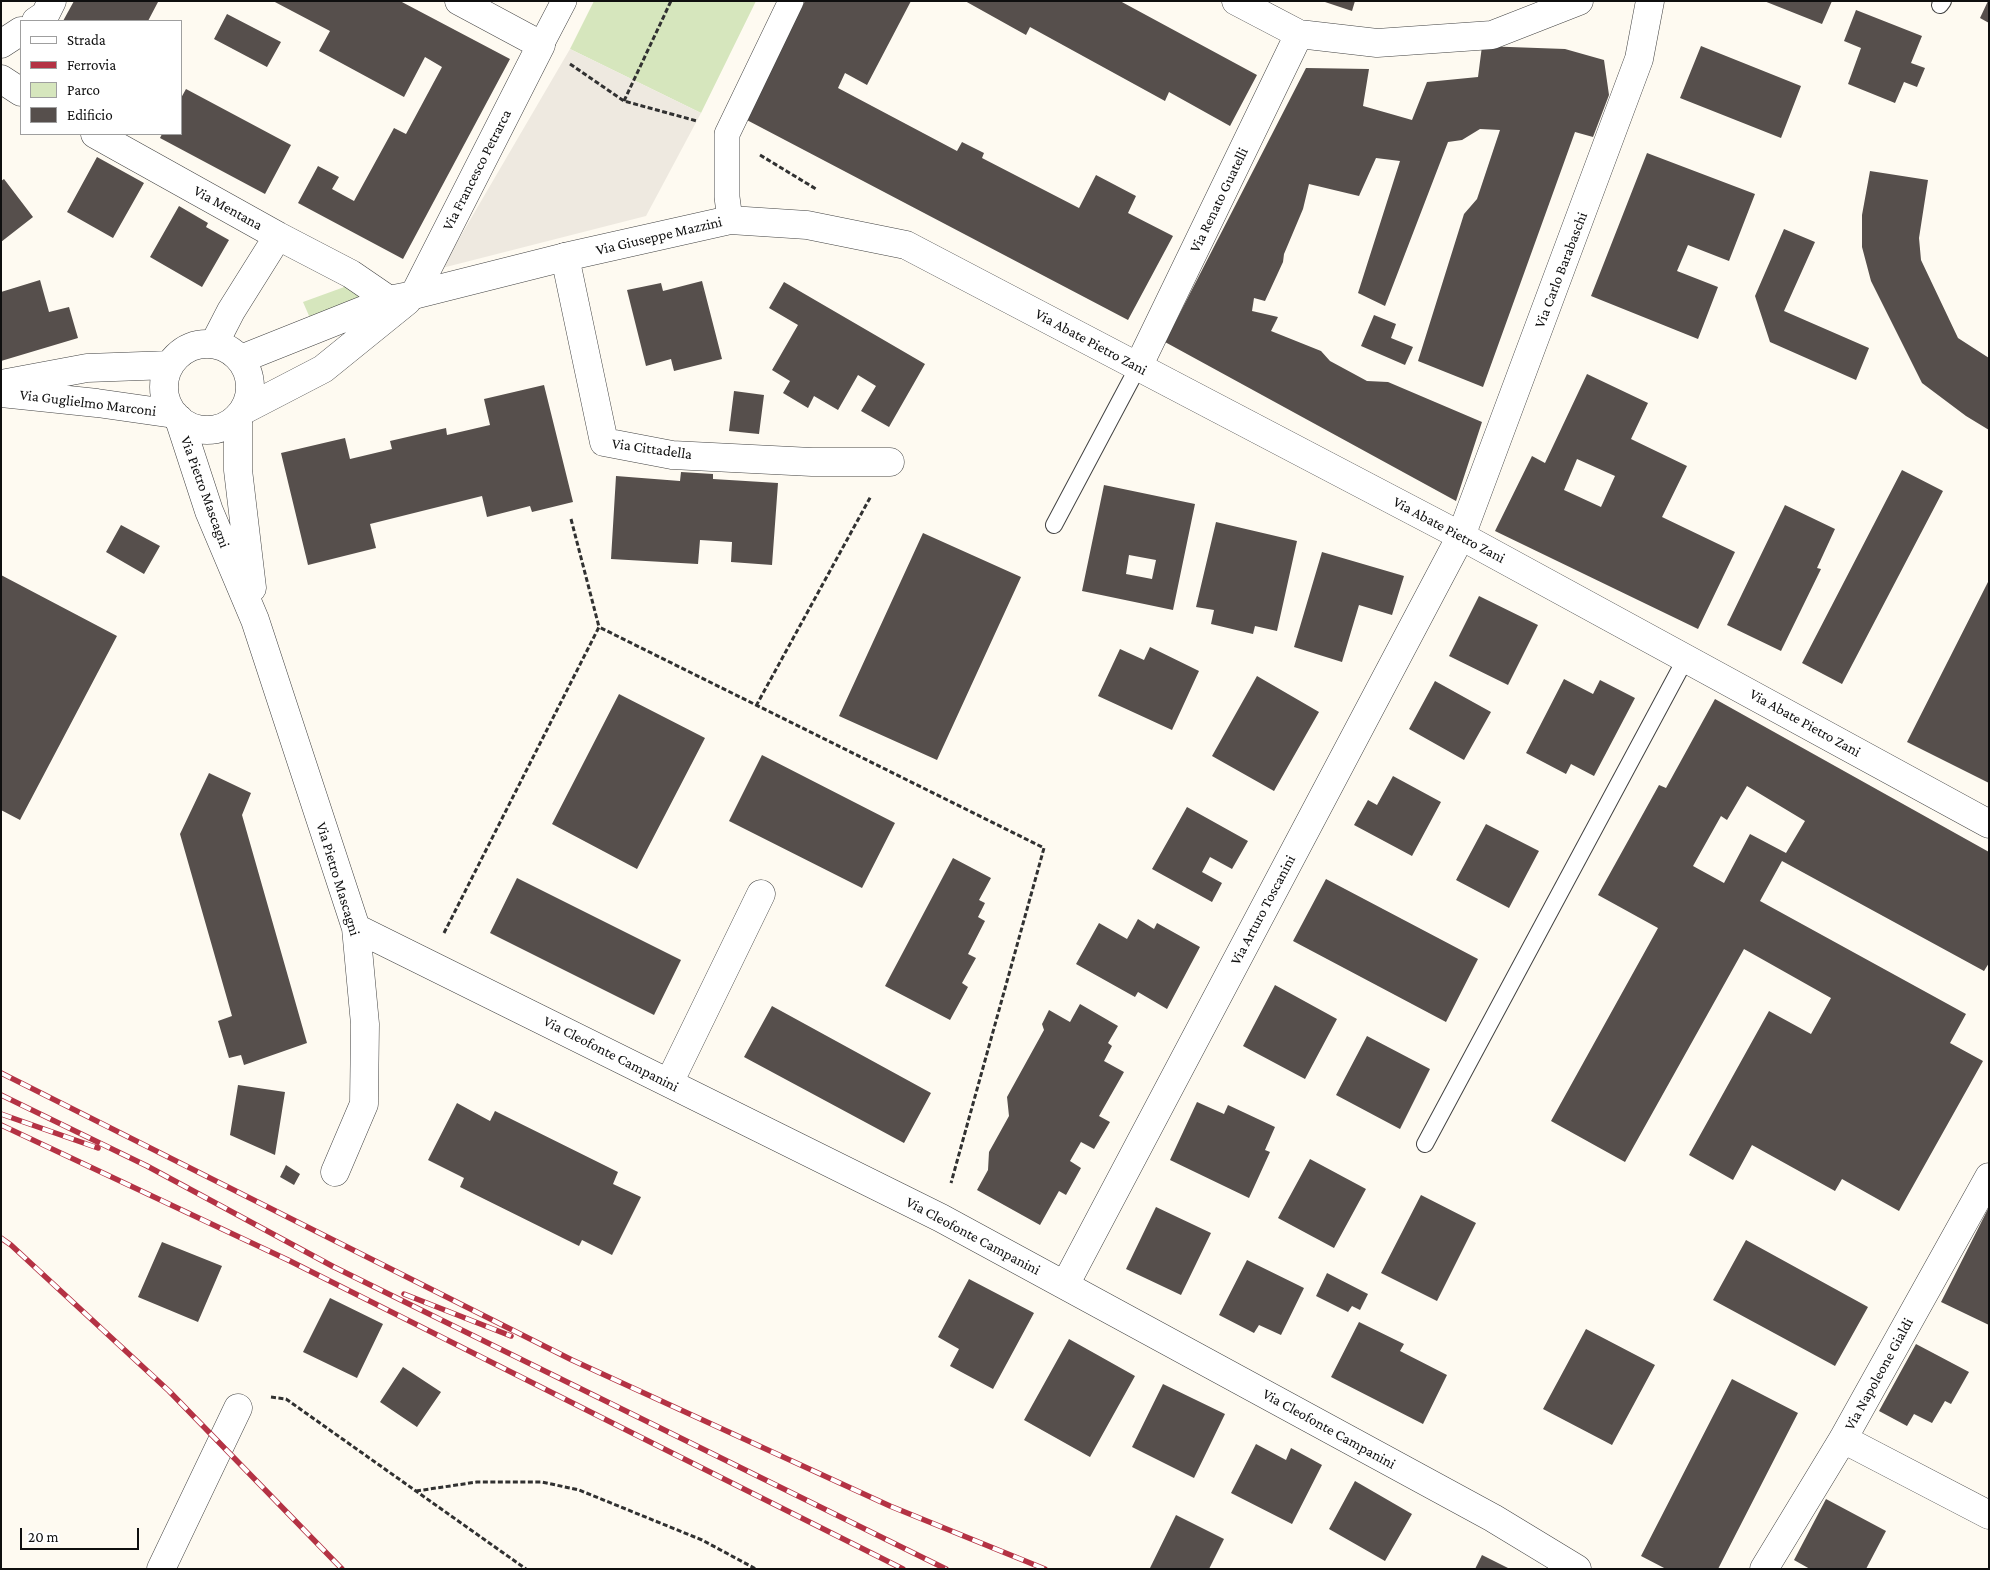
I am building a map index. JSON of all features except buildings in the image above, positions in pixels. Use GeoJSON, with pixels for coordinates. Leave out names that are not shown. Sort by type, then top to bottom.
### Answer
{"type":"FeatureCollection","features":[{"type":"Feature","properties":{"kind":"street"},"geometry":{"type":"LineString","coordinates":[[37,20],[44,15],[52,1]]}},
{"type":"Feature","properties":{"kind":"street"},"geometry":{"type":"LineString","coordinates":[[459,1],[541,45],[564,1]]}},
{"type":"Feature","properties":{"kind":"street"},"geometry":{"type":"LineString","coordinates":[[730,220],[727,197],[727,134],[791,1]]}},
{"type":"Feature","properties":{"kind":"street"},"geometry":{"type":"LineString","coordinates":[[1236,1],[1299,34],[1377,43],[1492,35],[1578,1]]}},
{"type":"Feature","properties":{"kind":"street","name":"Via Carlo Barabaschi"},"geometry":{"type":"LineString","coordinates":[[1461,536],[1639,59],[1650,1]]}},
{"type":"Feature","properties":{"kind":"street"},"geometry":{"type":"LineString","coordinates":[[1,44],[20,32]]}},
{"type":"Feature","properties":{"kind":"street","name":"Via Renato Guatelli"},"geometry":{"type":"LineString","coordinates":[[1138,367],[1299,34]]}},
{"type":"Feature","properties":{"kind":"street","name":"Via Francesco Petrarca"},"geometry":{"type":"LineString","coordinates":[[402,297],[541,45]]}},
{"type":"Feature","properties":{"kind":"street"},"geometry":{"type":"LineString","coordinates":[[1,79],[20,91]]}},
{"type":"Feature","properties":{"kind":"street","name":"Via Mentana"},"geometry":{"type":"LineString","coordinates":[[98,135],[278,236],[231,311],[214,344]]}},
{"type":"Feature","properties":{"kind":"street","name":"Via Giuseppe Mazzini"},"geometry":{"type":"LineString","coordinates":[[241,359],[402,297],[730,220],[807,225],[906,245]]}},
{"type":"Feature","properties":{"kind":"street"},"geometry":{"type":"LineString","coordinates":[[278,236],[351,274],[402,297]]}},
{"type":"Feature","properties":{"kind":"street","name":"Via Abate Pietro Zani"},"geometry":{"type":"LineString","coordinates":[[906,245],[1461,536],[1989,824]]}},
{"type":"Feature","properties":{"kind":"street","name":"Via Cittadella"},"geometry":{"type":"LineString","coordinates":[[565,258],[604,442],[672,455],[812,462],[890,462]]}},
{"type":"Feature","properties":{"kind":"street","name":"Via Giuseppe Mazzini"},"geometry":{"type":"LineString","coordinates":[[241,413],[323,369],[402,297]]}},
{"type":"Feature","properties":{"kind":"street"},"geometry":{"type":"LineString","coordinates":[[170,365],[179,353],[203,343],[214,344],[241,359],[250,376],[251,386],[250,396],[241,413]]}},
{"type":"Feature","properties":{"kind":"street","name":"Via Guglielmo Marconi"},"geometry":{"type":"LineString","coordinates":[[170,365],[166,372],[164,388],[168,406],[176,417],[187,425],[205,430],[225,426],[241,413]]}},
{"type":"Feature","properties":{"kind":"street","name":"Via Guglielmo Marconi"},"geometry":{"type":"LineString","coordinates":[[1,384],[87,368],[170,365]]}},
{"type":"Feature","properties":{"kind":"street","name":"Via Guglielmo Marconi"},"geometry":{"type":"LineString","coordinates":[[1,393],[97,403],[176,417]]}},
{"type":"Feature","properties":{"kind":"street","name":"Via Pietro Mascagni"},"geometry":{"type":"LineString","coordinates":[[241,413],[238,470],[255,620]]}},
{"type":"Feature","properties":{"kind":"street","name":"Via Pietro Mascagni"},"geometry":{"type":"LineString","coordinates":[[176,417],[209,511],[255,620],[356,928],[366,1024],[364,1104],[334,1172]]}},
{"type":"Feature","properties":{"kind":"street","name":"Via Arturo Toscanini"},"geometry":{"type":"LineString","coordinates":[[1065,1285],[1461,536]]}},
{"type":"Feature","properties":{"kind":"street"},"geometry":{"type":"LineString","coordinates":[[669,1082],[761,894]]}},
{"type":"Feature","properties":{"kind":"street","name":"Via Cleofonte Campanini"},"geometry":{"type":"LineString","coordinates":[[356,928],[429,962],[941,1218],[1494,1518],[1577,1569]]}},
{"type":"Feature","properties":{"kind":"street","name":"Via Napoleone Gialdi"},"geometry":{"type":"LineString","coordinates":[[1764,1569],[1843,1439],[1989,1177]]}},
{"type":"Feature","properties":{"kind":"street"},"geometry":{"type":"LineString","coordinates":[[161,1569],[238,1408]]}},
{"type":"Feature","properties":{"kind":"street"},"geometry":{"type":"LineString","coordinates":[[1843,1439],[1989,1515]]}},
{"type":"Feature","properties":{"kind":"lane"},"geometry":{"type":"LineString","coordinates":[[1054,525],[1138,367]]}},
{"type":"Feature","properties":{"kind":"lane"},"geometry":{"type":"LineString","coordinates":[[1424,1144],[1686,658]]}},
{"type":"Feature","properties":{"kind":"path"},"geometry":{"type":"LineString","coordinates":[[624,101],[671,1]]}},
{"type":"Feature","properties":{"kind":"path"},"geometry":{"type":"LineString","coordinates":[[541,45],[624,101],[696,120],[727,134]]}},
{"type":"Feature","properties":{"kind":"path"},"geometry":{"type":"LineString","coordinates":[[756,706],[890,462]]}},
{"type":"Feature","properties":{"kind":"path"},"geometry":{"type":"LineString","coordinates":[[429,962],[599,627],[571,519]]}},
{"type":"Feature","properties":{"kind":"path"},"geometry":{"type":"LineString","coordinates":[[599,627],[1044,848],[941,1218]]}},
{"type":"Feature","properties":{"kind":"path"},"geometry":{"type":"LineString","coordinates":[[238,1408],[262,1396],[286,1398],[526,1569]]}},
{"type":"Feature","properties":{"kind":"path"},"geometry":{"type":"LineString","coordinates":[[416,1491],[478,1482],[542,1482],[579,1490],[702,1540],[756,1569]]}},
{"type":"Feature","properties":{"kind":"green space"},"geometry":{"type":"Polygon","coordinates":[[[594,1],[756,1],[701,113],[570,49],[594,1]]]}},
{"type":"Feature","properties":{"kind":"green space"},"geometry":{"type":"Polygon","coordinates":[[[347,286],[366,296],[310,318],[303,302],[347,286]]]}},
{"type":"Feature","properties":{"kind":"shaded area"},"geometry":{"type":"Polygon","coordinates":[[[570,49],[701,113],[646,216],[442,268],[570,49]]]}},
{"type":"Feature","properties":{"kind":"railway"},"geometry":{"type":"LineString","coordinates":[[1,1073],[572,1360],[890,1506],[1045,1569]]}},
{"type":"Feature","properties":{"kind":"railway"},"geometry":{"type":"LineString","coordinates":[[1,1095],[147,1166],[334,1267],[946,1569]]}},
{"type":"Feature","properties":{"kind":"railway"},"geometry":{"type":"LineString","coordinates":[[1,1114],[98,1148]]}},
{"type":"Feature","properties":{"kind":"railway"},"geometry":{"type":"LineString","coordinates":[[1,1125],[288,1260],[903,1569]]}},
{"type":"Feature","properties":{"kind":"railway"},"geometry":{"type":"LineString","coordinates":[[1,1238],[11,1245],[169,1391],[342,1569]]}},
{"type":"Feature","properties":{"kind":"railway"},"geometry":{"type":"LineString","coordinates":[[404,1294],[511,1336]]}}]}
